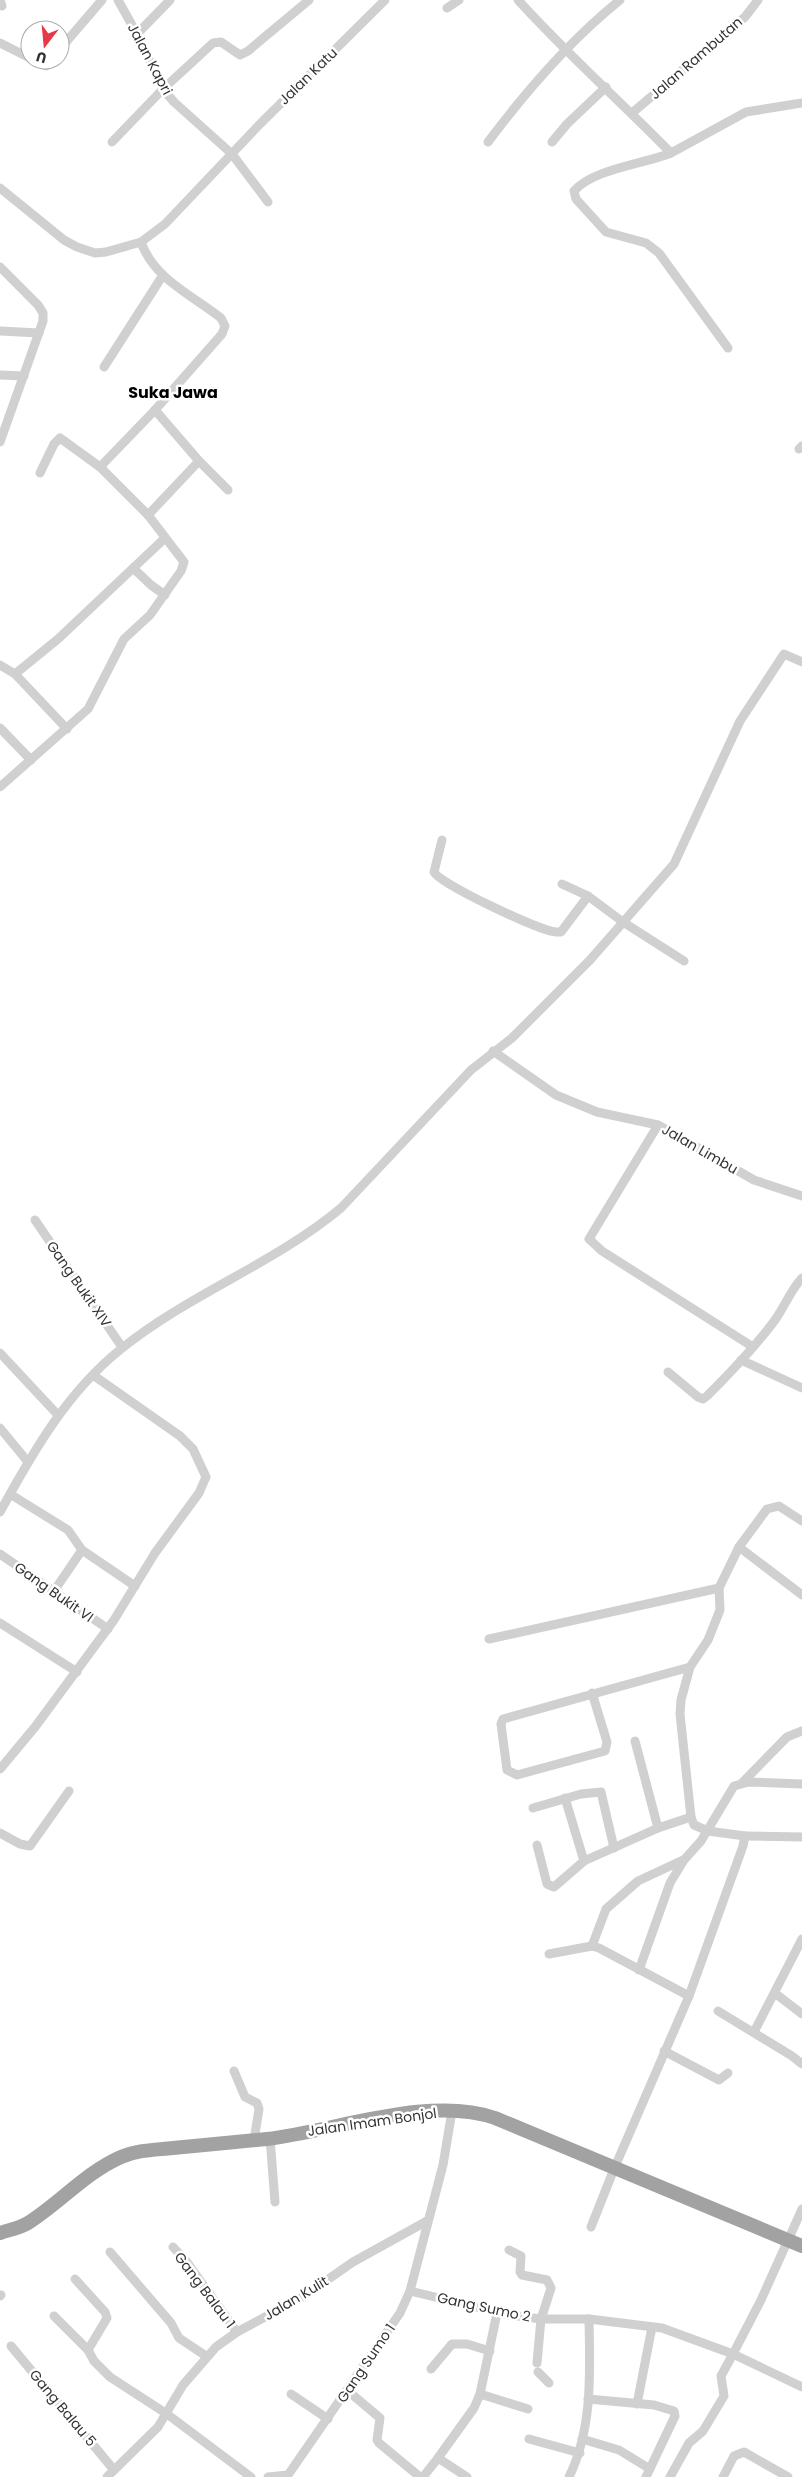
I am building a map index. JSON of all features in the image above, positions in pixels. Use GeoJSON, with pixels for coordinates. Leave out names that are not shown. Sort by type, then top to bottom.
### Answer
{"type":"FeatureCollection","features":[{"type":"Feature","properties":{"kind":"highway","name":"Jalan Imam Bonjol"},"geometry":{"type":"LineString","coordinates":[[0,2233],[28,2223],[86,2177],[122,2157],[136,2152],[270,2138],[355,2121],[431,2111],[452,2111],[477,2112],[495,2118],[802,2246]]}},
{"type":"Feature","properties":{"kind":"street"},"geometry":{"type":"LineString","coordinates":[[70,38],[102,0]]}},
{"type":"Feature","properties":{"kind":"street","name":"Jalan Kapri"},"geometry":{"type":"LineString","coordinates":[[118,0],[137,34],[163,89],[174,102],[232,154],[268,202]]}},
{"type":"Feature","properties":{"kind":"street"},"geometry":{"type":"LineString","coordinates":[[137,34],[170,0]]}},
{"type":"Feature","properties":{"kind":"street"},"geometry":{"type":"LineString","coordinates":[[112,142],[163,89],[213,42],[221,42],[240,56],[309,0]]}},
{"type":"Feature","properties":{"kind":"street","name":"Jalan Katu"},"geometry":{"type":"LineString","coordinates":[[141,242],[165,224],[385,0]]}},
{"type":"Feature","properties":{"kind":"street"},"geometry":{"type":"LineString","coordinates":[[447,8],[459,0]]}},
{"type":"Feature","properties":{"kind":"street"},"geometry":{"type":"LineString","coordinates":[[518,0],[565,50],[606,87],[671,153]]}},
{"type":"Feature","properties":{"kind":"street"},"geometry":{"type":"LineString","coordinates":[[488,142],[519,100],[565,50],[620,0]]}},
{"type":"Feature","properties":{"kind":"street","name":"Jalan Rambutan"},"geometry":{"type":"LineString","coordinates":[[632,113],[745,17],[758,0]]}},
{"type":"Feature","properties":{"kind":"street"},"geometry":{"type":"LineString","coordinates":[[0,43],[20,53]]}},
{"type":"Feature","properties":{"kind":"street"},"geometry":{"type":"LineString","coordinates":[[552,142],[566,124],[606,87]]}},
{"type":"Feature","properties":{"kind":"street"},"geometry":{"type":"LineString","coordinates":[[728,348],[659,253],[646,243],[606,232],[576,199],[574,191],[580,184],[608,172],[671,153],[746,112],[802,103]]}},
{"type":"Feature","properties":{"kind":"street"},"geometry":{"type":"LineString","coordinates":[[0,188],[64,240],[77,248],[100,252],[141,242],[146,256],[163,275],[221,318],[225,326],[222,334],[155,410],[100,467]]}},
{"type":"Feature","properties":{"kind":"street"},"geometry":{"type":"LineString","coordinates":[[0,442],[4,419],[24,376],[43,321],[43,312],[1,270]]}},
{"type":"Feature","properties":{"kind":"street"},"geometry":{"type":"LineString","coordinates":[[104,367],[163,275]]}},
{"type":"Feature","properties":{"kind":"street"},"geometry":{"type":"LineString","coordinates":[[0,331],[39,333]]}},
{"type":"Feature","properties":{"kind":"street"},"geometry":{"type":"LineString","coordinates":[[0,375],[24,376]]}},
{"type":"Feature","properties":{"kind":"street"},"geometry":{"type":"LineString","coordinates":[[155,410],[228,490]]}},
{"type":"Feature","properties":{"kind":"street"},"geometry":{"type":"LineString","coordinates":[[0,787],[88,709],[124,639],[150,616],[165,595],[184,562],[148,516],[100,467],[60,438],[54,444],[40,473]]}},
{"type":"Feature","properties":{"kind":"street"},"geometry":{"type":"LineString","coordinates":[[148,516],[200,461]]}},
{"type":"Feature","properties":{"kind":"street"},"geometry":{"type":"LineString","coordinates":[[15,674],[58,639],[165,538]]}},
{"type":"Feature","properties":{"kind":"street"},"geometry":{"type":"LineString","coordinates":[[133,568],[151,586],[165,595]]}},
{"type":"Feature","properties":{"kind":"street"},"geometry":{"type":"LineString","coordinates":[[0,1512],[57,1414],[122,1347],[186,1305],[319,1227],[341,1208],[471,1070],[492,1051],[512,1038],[590,960],[674,864],[740,721],[784,654],[802,662]]}},
{"type":"Feature","properties":{"kind":"street"},"geometry":{"type":"LineString","coordinates":[[0,665],[15,674],[67,729]]}},
{"type":"Feature","properties":{"kind":"street"},"geometry":{"type":"LineString","coordinates":[[0,728],[30,760]]}},
{"type":"Feature","properties":{"kind":"street"},"geometry":{"type":"LineString","coordinates":[[442,840],[434,872],[437,878],[466,894],[552,932],[561,932],[588,896]]}},
{"type":"Feature","properties":{"kind":"street"},"geometry":{"type":"LineString","coordinates":[[562,884],[588,896],[623,922],[684,961]]}},
{"type":"Feature","properties":{"kind":"street","name":"Jalan Limbu"},"geometry":{"type":"LineString","coordinates":[[492,1051],[556,1095],[597,1112],[658,1125],[754,1180],[802,1196]]}},
{"type":"Feature","properties":{"kind":"street"},"geometry":{"type":"LineString","coordinates":[[658,1125],[589,1239],[602,1251],[753,1347]]}},
{"type":"Feature","properties":{"kind":"street","name":"Gang Bukit XIV"},"geometry":{"type":"LineString","coordinates":[[35,1220],[122,1347]]}},
{"type":"Feature","properties":{"kind":"street"},"geometry":{"type":"LineString","coordinates":[[668,1372],[698,1397],[703,1398],[753,1347],[779,1315],[792,1288],[802,1278]]}},
{"type":"Feature","properties":{"kind":"street"},"geometry":{"type":"LineString","coordinates":[[0,1352],[57,1414]]}},
{"type":"Feature","properties":{"kind":"street"},"geometry":{"type":"LineString","coordinates":[[741,1360],[802,1388]]}},
{"type":"Feature","properties":{"kind":"street"},"geometry":{"type":"LineString","coordinates":[[0,1769],[108,1629],[155,1553],[199,1493],[206,1478],[193,1449],[180,1436],[93,1375]]}},
{"type":"Feature","properties":{"kind":"street"},"geometry":{"type":"LineString","coordinates":[[0,1428],[28,1462]]}},
{"type":"Feature","properties":{"kind":"street"},"geometry":{"type":"LineString","coordinates":[[10,1494],[68,1530],[82,1550],[135,1586]]}},
{"type":"Feature","properties":{"kind":"street"},"geometry":{"type":"LineString","coordinates":[[802,1521],[779,1506],[767,1509],[739,1547],[719,1588],[720,1610],[708,1640],[690,1668],[680,1714],[691,1817],[694,1825],[708,1831],[744,1836],[802,1837]]}},
{"type":"Feature","properties":{"kind":"street"},"geometry":{"type":"LineString","coordinates":[[739,1547],[802,1595]]}},
{"type":"Feature","properties":{"kind":"street"},"geometry":{"type":"LineString","coordinates":[[54,1591],[82,1550]]}},
{"type":"Feature","properties":{"kind":"street","name":"Gang Bukit VI"},"geometry":{"type":"LineString","coordinates":[[0,1554],[108,1629]]}},
{"type":"Feature","properties":{"kind":"street"},"geometry":{"type":"LineString","coordinates":[[489,1638],[719,1588]]}},
{"type":"Feature","properties":{"kind":"street"},"geometry":{"type":"LineString","coordinates":[[0,1623],[76,1672]]}},
{"type":"Feature","properties":{"kind":"street"},"geometry":{"type":"LineString","coordinates":[[592,1693],[607,1742],[605,1751],[516,1775],[507,1770],[501,1724],[503,1719],[592,1693],[690,1668]]}},
{"type":"Feature","properties":{"kind":"street"},"geometry":{"type":"LineString","coordinates":[[742,1783],[787,1737],[802,1731]]}},
{"type":"Feature","properties":{"kind":"street"},"geometry":{"type":"LineString","coordinates":[[635,1741],[658,1828]]}},
{"type":"Feature","properties":{"kind":"street"},"geometry":{"type":"LineString","coordinates":[[592,1946],[606,1909],[638,1881],[684,1860],[694,1851],[734,1786],[742,1783],[802,1784]]}},
{"type":"Feature","properties":{"kind":"street"},"geometry":{"type":"LineString","coordinates":[[0,1833],[20,1844],[30,1846],[69,1791]]}},
{"type":"Feature","properties":{"kind":"street"},"geometry":{"type":"LineString","coordinates":[[533,1808],[581,1794],[601,1792],[614,1848]]}},
{"type":"Feature","properties":{"kind":"street"},"geometry":{"type":"LineString","coordinates":[[565,1798],[584,1861]]}},
{"type":"Feature","properties":{"kind":"street"},"geometry":{"type":"LineString","coordinates":[[537,1845],[543,1871],[550,1886],[554,1887],[584,1861],[658,1828],[691,1817]]}},
{"type":"Feature","properties":{"kind":"street"},"geometry":{"type":"LineString","coordinates":[[591,2227],[664,2051],[689,1996],[739,1861],[744,1836]]}},
{"type":"Feature","properties":{"kind":"street"},"geometry":{"type":"LineString","coordinates":[[639,1970],[670,1884],[684,1860]]}},
{"type":"Feature","properties":{"kind":"street"},"geometry":{"type":"LineString","coordinates":[[754,2032],[776,1994],[802,1939]]}},
{"type":"Feature","properties":{"kind":"street"},"geometry":{"type":"LineString","coordinates":[[548,1954],[592,1946],[689,1996]]}},
{"type":"Feature","properties":{"kind":"street"},"geometry":{"type":"LineString","coordinates":[[776,1994],[802,2014]]}},
{"type":"Feature","properties":{"kind":"street"},"geometry":{"type":"LineString","coordinates":[[718,2011],[802,2064]]}},
{"type":"Feature","properties":{"kind":"street"},"geometry":{"type":"LineString","coordinates":[[664,2051],[719,2080],[728,2073]]}},
{"type":"Feature","properties":{"kind":"street"},"geometry":{"type":"LineString","coordinates":[[234,2071],[245,2098],[256,2103],[258,2109],[254,2140]]}},
{"type":"Feature","properties":{"kind":"street"},"geometry":{"type":"LineString","coordinates":[[427,2221],[442,2165],[452,2111]]}},
{"type":"Feature","properties":{"kind":"street"},"geometry":{"type":"LineString","coordinates":[[270,2138],[275,2202]]}},
{"type":"Feature","properties":{"kind":"street"},"geometry":{"type":"LineString","coordinates":[[670,2477],[689,2443],[703,2430],[724,2396],[721,2376],[761,2300],[802,2209]]}},
{"type":"Feature","properties":{"kind":"street","name":"Gang Sumo 1"},"geometry":{"type":"LineString","coordinates":[[268,2477],[289,2476],[400,2313],[410,2291],[427,2221]]}},
{"type":"Feature","properties":{"kind":"street","name":"Jalan Kulit"},"geometry":{"type":"LineString","coordinates":[[106,2477],[158,2427],[184,2385],[206,2356],[236,2332],[304,2296],[353,2262],[427,2221]]}},
{"type":"Feature","properties":{"kind":"street","name":"Gang Balau 1"},"geometry":{"type":"LineString","coordinates":[[173,2247],[186,2261],[236,2332]]}},
{"type":"Feature","properties":{"kind":"street"},"geometry":{"type":"LineString","coordinates":[[509,2250],[520,2256],[520,2272],[522,2275],[547,2280],[552,2288],[541,2319],[538,2368],[549,2383]]}},
{"type":"Feature","properties":{"kind":"street"},"geometry":{"type":"LineString","coordinates":[[110,2252],[171,2323],[180,2338],[206,2356]]}},
{"type":"Feature","properties":{"kind":"street"},"geometry":{"type":"LineString","coordinates":[[75,2279],[105,2312],[107,2318],[88,2350]]}},
{"type":"Feature","properties":{"kind":"street","name":"Gang Sumo 2"},"geometry":{"type":"LineString","coordinates":[[410,2291],[497,2313],[541,2319],[589,2319],[669,2330],[733,2354],[802,2387]]}},
{"type":"Feature","properties":{"kind":"street"},"geometry":{"type":"LineString","coordinates":[[348,2392],[380,2418],[377,2440],[379,2443],[422,2477],[474,2408],[480,2394],[497,2313]]}},
{"type":"Feature","properties":{"kind":"street"},"geometry":{"type":"LineString","coordinates":[[54,2316],[88,2350],[94,2361],[110,2377],[167,2414],[251,2477]]}},
{"type":"Feature","properties":{"kind":"street"},"geometry":{"type":"LineString","coordinates":[[570,2477],[580,2453],[588,2399],[589,2319]]}},
{"type":"Feature","properties":{"kind":"street"},"geometry":{"type":"LineString","coordinates":[[637,2404],[652,2327]]}},
{"type":"Feature","properties":{"kind":"street"},"geometry":{"type":"LineString","coordinates":[[431,2369],[452,2344],[467,2344],[490,2351]]}},
{"type":"Feature","properties":{"kind":"street","name":"Gang Balau 5"},"geometry":{"type":"LineString","coordinates":[[11,2346],[114,2470]]}},
{"type":"Feature","properties":{"kind":"street"},"geometry":{"type":"LineString","coordinates":[[291,2394],[328,2419]]}},
{"type":"Feature","properties":{"kind":"street"},"geometry":{"type":"LineString","coordinates":[[480,2394],[528,2409]]}},
{"type":"Feature","properties":{"kind":"street"},"geometry":{"type":"LineString","coordinates":[[582,2439],[626,2453],[648,2473],[675,2416],[674,2411],[654,2405],[588,2399]]}},
{"type":"Feature","properties":{"kind":"street"},"geometry":{"type":"LineString","coordinates":[[529,2439],[580,2453]]}},
{"type":"Feature","properties":{"kind":"street"},"geometry":{"type":"LineString","coordinates":[[723,2477],[734,2456],[744,2452],[788,2477]]}},
{"type":"Feature","properties":{"kind":"street"},"geometry":{"type":"LineString","coordinates":[[438,2458],[468,2477]]}},
{"type":"Feature","properties":{"kind":"district","name":"Suka Jawa"},"geometry":{"type":"Point","coordinates":[173,392]}}]}
